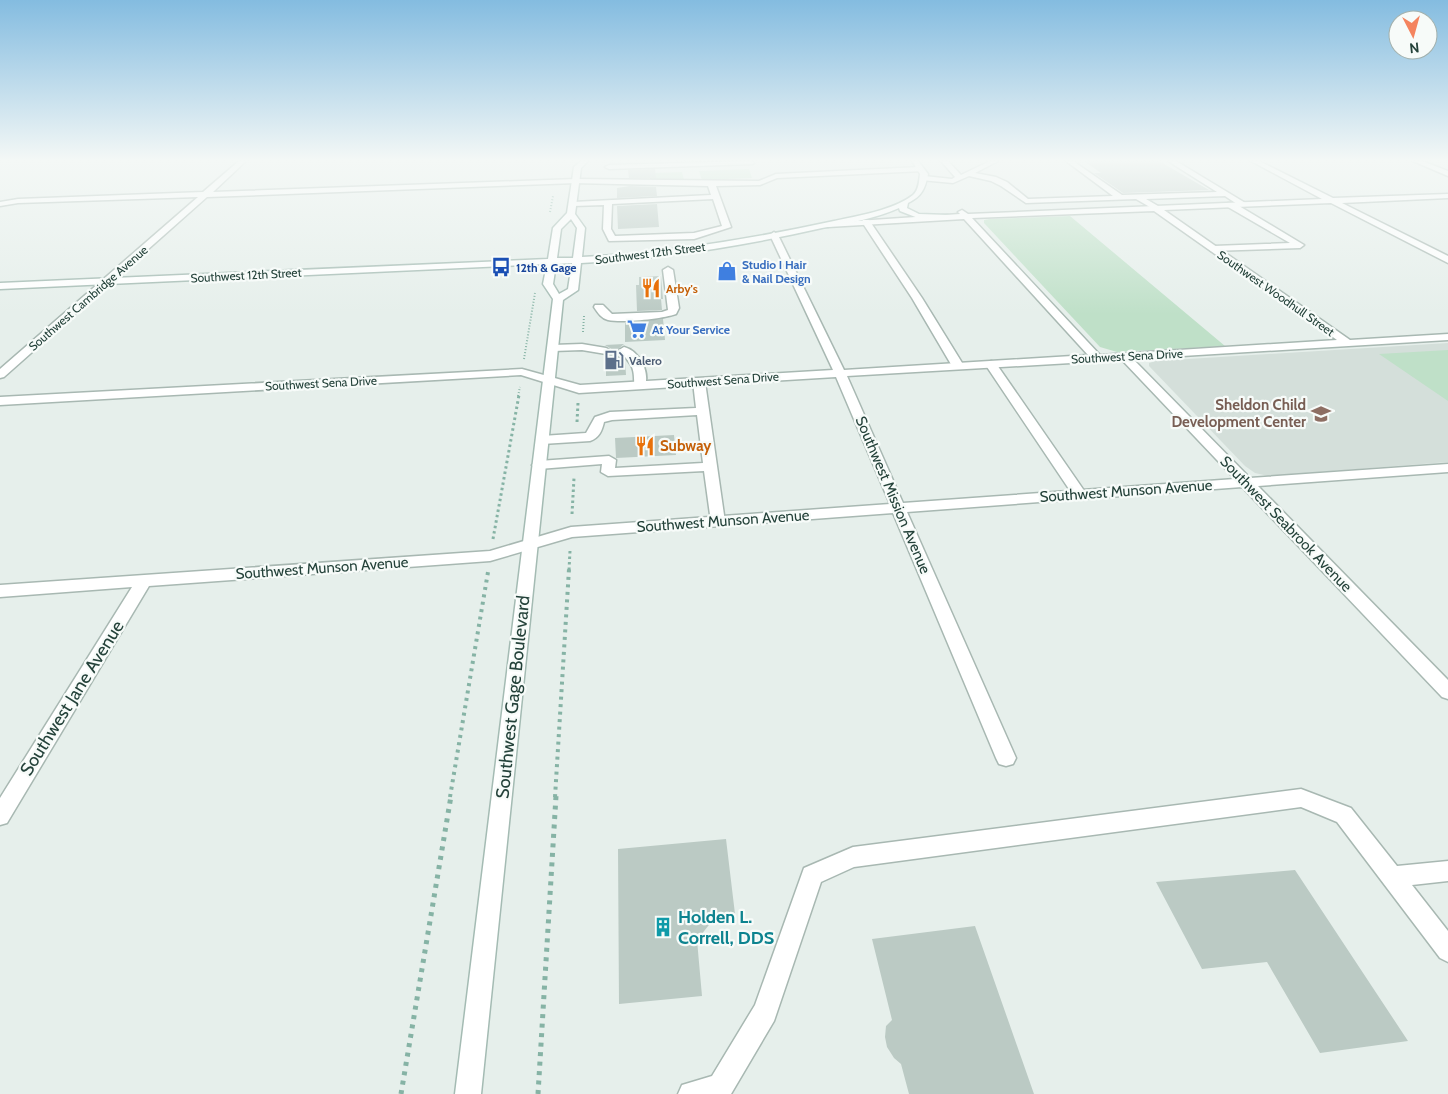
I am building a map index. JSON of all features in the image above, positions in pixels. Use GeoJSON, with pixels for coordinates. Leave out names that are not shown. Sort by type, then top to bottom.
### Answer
{"type":"FeatureCollection","features":[{"type":"Feature","properties":{"kind":"street","name":"Southwest Cambridge Avenue"},"geometry":{"type":"LineString","coordinates":[[0,374],[108,282],[184,212]]}},
{"type":"Feature","properties":{"kind":"street"},"geometry":{"type":"LineString","coordinates":[[608,212],[607,229],[612,239],[694,236],[727,227],[722,212]]}},
{"type":"Feature","properties":{"kind":"street"},"geometry":{"type":"LineString","coordinates":[[828,225],[879,212]]}},
{"type":"Feature","properties":{"kind":"street"},"geometry":{"type":"LineString","coordinates":[[908,212],[911,214],[948,217]]}},
{"type":"Feature","properties":{"kind":"street","name":"Southwest 12th Street"},"geometry":{"type":"LineString","coordinates":[[0,286],[578,262],[705,247],[828,225],[948,217],[964,213],[1000,212]]}},
{"type":"Feature","properties":{"kind":"street","name":"Southwest Woodhull Street"},"geometry":{"type":"LineString","coordinates":[[1161,212],[1348,343]]}},
{"type":"Feature","properties":{"kind":"street"},"geometry":{"type":"LineString","coordinates":[[1214,249],[1300,245],[1243,212]]}},
{"type":"Feature","properties":{"kind":"street"},"geometry":{"type":"LineString","coordinates":[[1354,212],[1448,260]]}},
{"type":"Feature","properties":{"kind":"street"},"geometry":{"type":"LineString","coordinates":[[964,213],[1097,358]]}},
{"type":"Feature","properties":{"kind":"street"},"geometry":{"type":"LineString","coordinates":[[558,299],[573,290],[578,262],[581,228],[571,214]]}},
{"type":"Feature","properties":{"kind":"street","name":"Southwest Gage Boulevard"},"geometry":{"type":"LineString","coordinates":[[468,1094],[558,299],[548,284],[557,228],[571,214]]}},
{"type":"Feature","properties":{"kind":"street"},"geometry":{"type":"LineString","coordinates":[[866,222],[917,298],[958,366]]}},
{"type":"Feature","properties":{"kind":"street","name":"Southwest Mission Avenue"},"geometry":{"type":"LineString","coordinates":[[774,235],[840,373],[1006,758]]}},
{"type":"Feature","properties":{"kind":"street"},"geometry":{"type":"LineString","coordinates":[[694,236],[705,247]]}},
{"type":"Feature","properties":{"kind":"street"},"geometry":{"type":"LineString","coordinates":[[599,307],[603,314],[610,317],[663,315],[672,312],[674,308],[668,270]]}},
{"type":"Feature","properties":{"kind":"street","name":"Southwest Sena Drive"},"geometry":{"type":"LineString","coordinates":[[0,401],[522,372],[579,390],[1448,337]]}},
{"type":"Feature","properties":{"kind":"street"},"geometry":{"type":"LineString","coordinates":[[553,348],[582,348],[606,351]]}},
{"type":"Feature","properties":{"kind":"street"},"geometry":{"type":"LineString","coordinates":[[624,350],[634,358],[640,372],[640,386]]}},
{"type":"Feature","properties":{"kind":"street","name":"Southwest Seabrook Avenue"},"geometry":{"type":"LineString","coordinates":[[1124,356],[1448,692]]}},
{"type":"Feature","properties":{"kind":"street"},"geometry":{"type":"LineString","coordinates":[[991,364],[1080,495]]}},
{"type":"Feature","properties":{"kind":"street"},"geometry":{"type":"LineString","coordinates":[[699,382],[718,522]]}},
{"type":"Feature","properties":{"kind":"street"},"geometry":{"type":"LineString","coordinates":[[542,440],[590,437],[595,432],[599,420],[610,416],[703,411]]}},
{"type":"Feature","properties":{"kind":"street"},"geometry":{"type":"LineString","coordinates":[[590,437],[596,460]]}},
{"type":"Feature","properties":{"kind":"street"},"geometry":{"type":"LineString","coordinates":[[539,465],[609,460],[608,472],[710,467]]}},
{"type":"Feature","properties":{"kind":"street","name":"Southwest Munson Avenue"},"geometry":{"type":"LineString","coordinates":[[0,591],[490,556],[571,532],[1448,468]]}},
{"type":"Feature","properties":{"kind":"street","name":"Southwest Jane Avenue"},"geometry":{"type":"LineString","coordinates":[[0,816],[144,581]]}},
{"type":"Feature","properties":{"kind":"street"},"geometry":{"type":"LineString","coordinates":[[691,1094],[720,1087],[765,1012],[812,875],[853,857],[1301,798],[1344,815],[1448,950]]}},
{"type":"Feature","properties":{"kind":"street"},"geometry":{"type":"LineString","coordinates":[[1392,877],[1448,871]]}},
{"type":"Feature","properties":{"kind":"path"},"geometry":{"type":"LineString","coordinates":[[549,217],[550,212]]}},
{"type":"Feature","properties":{"kind":"path"},"geometry":{"type":"LineString","coordinates":[[401,1094],[537,276],[533,272],[524,269],[524,264]]}},
{"type":"Feature","properties":{"kind":"shaded area","name":"Sheldon Child Development Center"},"geometry":{"type":"Polygon","coordinates":[[[1448,343],[1448,462],[1268,476],[1255,473],[1245,466],[1149,366],[1149,363],[1156,361],[1448,343]]]}},
{"type":"Feature","properties":{"kind":"green space"},"geometry":{"type":"Polygon","coordinates":[[[1070,216],[1225,346],[1117,352],[1100,347],[984,223],[984,220],[990,219],[1070,216]]]}},
{"type":"Feature","properties":{"kind":"green space"},"geometry":{"type":"Polygon","coordinates":[[[1448,350],[1448,401],[1379,354],[1448,350]]]}},
{"type":"Feature","properties":{"kind":"building"},"geometry":{"type":"Polygon","coordinates":[[[617,212],[658,212],[659,227],[618,229],[617,212]]]}},
{"type":"Feature","properties":{"kind":"building","name":"Arby's"},"geometry":{"type":"Polygon","coordinates":[[[661,276],[662,310],[637,311],[636,285],[639,285],[639,277],[661,276]]]}},
{"type":"Feature","properties":{"kind":"building"},"geometry":{"type":"Polygon","coordinates":[[[663,319],[665,340],[625,342],[625,323],[663,319]]]}},
{"type":"Feature","properties":{"kind":"building"},"geometry":{"type":"Polygon","coordinates":[[[624,344],[617,350],[625,360],[626,375],[606,376],[606,356],[613,350],[605,345],[624,344]]]}},
{"type":"Feature","properties":{"kind":"building","name":"Subway"},"geometry":{"type":"Polygon","coordinates":[[[674,435],[676,455],[616,458],[615,438],[674,435]]]}},
{"type":"Feature","properties":{"kind":"building","name":"Holden L. Correll, DDS"},"geometry":{"type":"Polygon","coordinates":[[[726,839],[735,914],[716,916],[697,940],[702,996],[619,1004],[618,849],[726,839]]]}},
{"type":"Feature","properties":{"kind":"building"},"geometry":{"type":"Polygon","coordinates":[[[1295,870],[1408,1041],[1320,1053],[1267,962],[1202,969],[1156,882],[1295,870]]]}},
{"type":"Feature","properties":{"kind":"building"},"geometry":{"type":"Polygon","coordinates":[[[975,926],[1034,1094],[909,1094],[901,1064],[894,1058],[887,1047],[885,1037],[886,1026],[892,1020],[872,939],[975,926]]]}},
{"type":"Feature","properties":{"kind":"place","name":"12th & Gage"},"geometry":{"type":"Point","coordinates":[501,267]}},
{"type":"Feature","properties":{"kind":"place","name":"Studio I Hair & Nail Design"},"geometry":{"type":"Point","coordinates":[727,271]}},
{"type":"Feature","properties":{"kind":"place","name":"Arby's"},"geometry":{"type":"Point","coordinates":[651,288]}},
{"type":"Feature","properties":{"kind":"place","name":"At Your Service"},"geometry":{"type":"Point","coordinates":[637,329]}},
{"type":"Feature","properties":{"kind":"place","name":"Valero"},"geometry":{"type":"Point","coordinates":[614,360]}},
{"type":"Feature","properties":{"kind":"place","name":"Sheldon Child Development Center"},"geometry":{"type":"Point","coordinates":[1321,414]}},
{"type":"Feature","properties":{"kind":"place","name":"Subway"},"geometry":{"type":"Point","coordinates":[645,446]}},
{"type":"Feature","properties":{"kind":"place","name":"Holden L. Correll, DDS"},"geometry":{"type":"Point","coordinates":[663,927]}}]}
